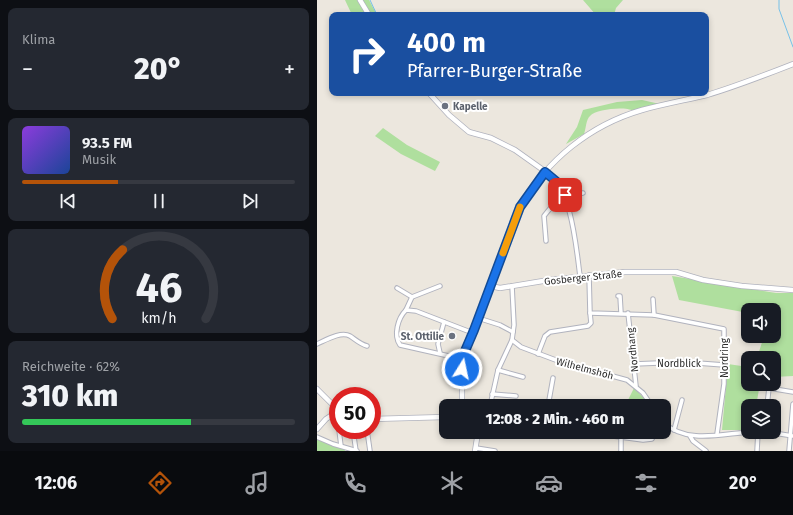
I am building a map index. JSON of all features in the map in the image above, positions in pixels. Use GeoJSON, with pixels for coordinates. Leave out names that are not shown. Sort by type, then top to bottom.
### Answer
{"type":"FeatureCollection","features":[{"type":"Feature","properties":{"kind":"street"},"geometry":{"type":"LineString","coordinates":[[360,0],[367,12]]}},
{"type":"Feature","properties":{"kind":"street"},"geometry":{"type":"LineString","coordinates":[[709,94],[723,90],[793,64]]}},
{"type":"Feature","properties":{"kind":"street"},"geometry":{"type":"LineString","coordinates":[[432,96],[449,115],[469,132],[491,138],[515,150],[544,174],[557,182],[565,196],[580,276]]}},
{"type":"Feature","properties":{"kind":"street"},"geometry":{"type":"LineString","coordinates":[[462,399],[462,359],[520,207],[544,174],[567,149],[606,124],[643,110],[699,96]]}},
{"type":"Feature","properties":{"kind":"street"},"geometry":{"type":"LineString","coordinates":[[546,241],[543,216],[556,202],[565,196],[583,193]]}},
{"type":"Feature","properties":{"kind":"street","name":"Gosberger Straße"},"geometry":{"type":"LineString","coordinates":[[490,286],[500,288],[580,276],[625,272],[676,272],[703,280],[742,286],[793,290]]}},
{"type":"Feature","properties":{"kind":"street"},"geometry":{"type":"LineString","coordinates":[[538,354],[545,336],[550,332],[588,326],[591,323],[589,276]]}},
{"type":"Feature","properties":{"kind":"street"},"geometry":{"type":"LineString","coordinates":[[440,286],[412,297],[398,323],[397,340],[400,345],[462,359]]}},
{"type":"Feature","properties":{"kind":"street"},"geometry":{"type":"LineString","coordinates":[[491,399],[498,370],[512,340],[512,286]]}},
{"type":"Feature","properties":{"kind":"street"},"geometry":{"type":"LineString","coordinates":[[397,288],[412,297]]}},
{"type":"Feature","properties":{"kind":"street"},"geometry":{"type":"LineString","coordinates":[[618,296],[620,296],[621,313]]}},
{"type":"Feature","properties":{"kind":"street"},"geometry":{"type":"LineString","coordinates":[[653,298],[654,315]]}},
{"type":"Feature","properties":{"kind":"street"},"geometry":{"type":"LineString","coordinates":[[406,310],[429,316],[473,333]]}},
{"type":"Feature","properties":{"kind":"street","name":"Nordring"},"geometry":{"type":"LineString","coordinates":[[591,313],[629,313],[654,315],[724,329],[724,365],[717,434]]}},
{"type":"Feature","properties":{"kind":"street","name":"Nordhang"},"geometry":{"type":"LineString","coordinates":[[629,313],[636,386]]}},
{"type":"Feature","properties":{"kind":"street"},"geometry":{"type":"LineString","coordinates":[[478,318],[500,325],[513,332]]}},
{"type":"Feature","properties":{"kind":"street"},"geometry":{"type":"LineString","coordinates":[[440,353],[438,344],[444,322]]}},
{"type":"Feature","properties":{"kind":"street"},"geometry":{"type":"LineString","coordinates":[[317,344],[343,334],[351,336],[356,341],[367,346]]}},
{"type":"Feature","properties":{"kind":"street","name":"Wilhelmshöh"},"geometry":{"type":"LineString","coordinates":[[512,340],[538,354],[561,362],[627,380],[636,386],[646,399]]}},
{"type":"Feature","properties":{"kind":"street","name":"Nordblick"},"geometry":{"type":"LineString","coordinates":[[634,364],[684,362],[724,365]]}},
{"type":"Feature","properties":{"kind":"street"},"geometry":{"type":"LineString","coordinates":[[498,370],[523,377]]}},
{"type":"Feature","properties":{"kind":"street"},"geometry":{"type":"LineString","coordinates":[[549,399],[553,378]]}},
{"type":"Feature","properties":{"kind":"street"},"geometry":{"type":"LineString","coordinates":[[768,399],[769,388],[793,392]]}},
{"type":"Feature","properties":{"kind":"street"},"geometry":{"type":"LineString","coordinates":[[317,389],[329,401]]}},
{"type":"Feature","properties":{"kind":"street"},"geometry":{"type":"LineString","coordinates":[[492,394],[516,396]]}},
{"type":"Feature","properties":{"kind":"street"},"geometry":{"type":"LineString","coordinates":[[674,430],[682,400]]}},
{"type":"Feature","properties":{"kind":"street"},"geometry":{"type":"LineString","coordinates":[[789,451],[793,404]]}},
{"type":"Feature","properties":{"kind":"street"},"geometry":{"type":"LineString","coordinates":[[317,429],[329,417]]}},
{"type":"Feature","properties":{"kind":"street"},"geometry":{"type":"LineString","coordinates":[[381,419],[439,417]]}},
{"type":"Feature","properties":{"kind":"street"},"geometry":{"type":"LineString","coordinates":[[671,428],[690,436],[741,432]]}},
{"type":"Feature","properties":{"kind":"street"},"geometry":{"type":"LineString","coordinates":[[781,434],[791,436]]}},
{"type":"Feature","properties":{"kind":"street"},"geometry":{"type":"LineString","coordinates":[[690,436],[693,441],[706,451]]}},
{"type":"Feature","properties":{"kind":"street"},"geometry":{"type":"LineString","coordinates":[[317,437],[356,451],[354,439]]}},
{"type":"Feature","properties":{"kind":"street"},"geometry":{"type":"LineString","coordinates":[[340,439],[341,446]]}},
{"type":"Feature","properties":{"kind":"street"},"geometry":{"type":"LineString","coordinates":[[368,439],[370,451]]}},
{"type":"Feature","properties":{"kind":"street"},"geometry":{"type":"LineString","coordinates":[[477,439],[475,449],[495,451]]}},
{"type":"Feature","properties":{"kind":"street"},"geometry":{"type":"LineString","coordinates":[[621,439],[621,451]]}},
{"type":"Feature","properties":{"kind":"street"},"geometry":{"type":"LineString","coordinates":[[757,451],[758,439]]}},
{"type":"Feature","properties":{"kind":"green space"},"geometry":{"type":"Polygon","coordinates":[[[345,0],[369,0],[375,12],[351,12],[345,0]]]}},
{"type":"Feature","properties":{"kind":"green space"},"geometry":{"type":"Polygon","coordinates":[[[583,0],[623,0],[616,8],[615,12],[593,12],[583,0]]]}},
{"type":"Feature","properties":{"kind":"green space"},"geometry":{"type":"Polygon","coordinates":[[[642,100],[660,104],[633,111],[629,109],[604,110],[593,114],[588,119],[584,134],[566,144],[577,127],[583,110],[617,102],[642,100]]]}},
{"type":"Feature","properties":{"kind":"green space"},"geometry":{"type":"Polygon","coordinates":[[[383,128],[407,145],[440,162],[435,171],[401,154],[375,136],[383,128]]]}},
{"type":"Feature","properties":{"kind":"green space"},"geometry":{"type":"Polygon","coordinates":[[[672,276],[776,293],[793,293],[793,376],[781,377],[781,351],[759,351],[762,343],[781,343],[781,303],[741,303],[741,312],[679,300],[672,276]]]}},
{"type":"Feature","properties":{"kind":"green space"},"geometry":{"type":"Polygon","coordinates":[[[728,364],[741,366],[741,391],[759,391],[757,399],[741,399],[741,430],[722,430],[728,364]]]}},
{"type":"Feature","properties":{"kind":"green space"},"geometry":{"type":"Polygon","coordinates":[[[634,388],[644,399],[628,399],[634,388]]]}},
{"type":"Feature","properties":{"kind":"green space"},"geometry":{"type":"Polygon","coordinates":[[[317,438],[344,448],[345,451],[317,451],[317,438]]]}},
{"type":"Feature","properties":{"kind":"waterway"},"geometry":{"type":"LineString","coordinates":[[370,0],[376,12]]}},
{"type":"Feature","properties":{"kind":"waterway"},"geometry":{"type":"LineString","coordinates":[[779,0],[779,9],[793,47]]}},
{"type":"Feature","properties":{"kind":"slow traffic"},"geometry":{"type":"LineString","coordinates":[[503,253],[520,207]]}},
{"type":"Feature","properties":{"kind":"place","name":"Kapelle"},"geometry":{"type":"Point","coordinates":[445,106]}},
{"type":"Feature","properties":{"kind":"place","name":"St. Ottilie"},"geometry":{"type":"Point","coordinates":[452,336]}},
{"type":"Feature","properties":{"kind":"route"},"geometry":{"type":"LineString","coordinates":[[462,369],[462,359],[467,344],[474,330],[520,207],[527,195],[545,172],[553,177],[565,195]]}}]}
